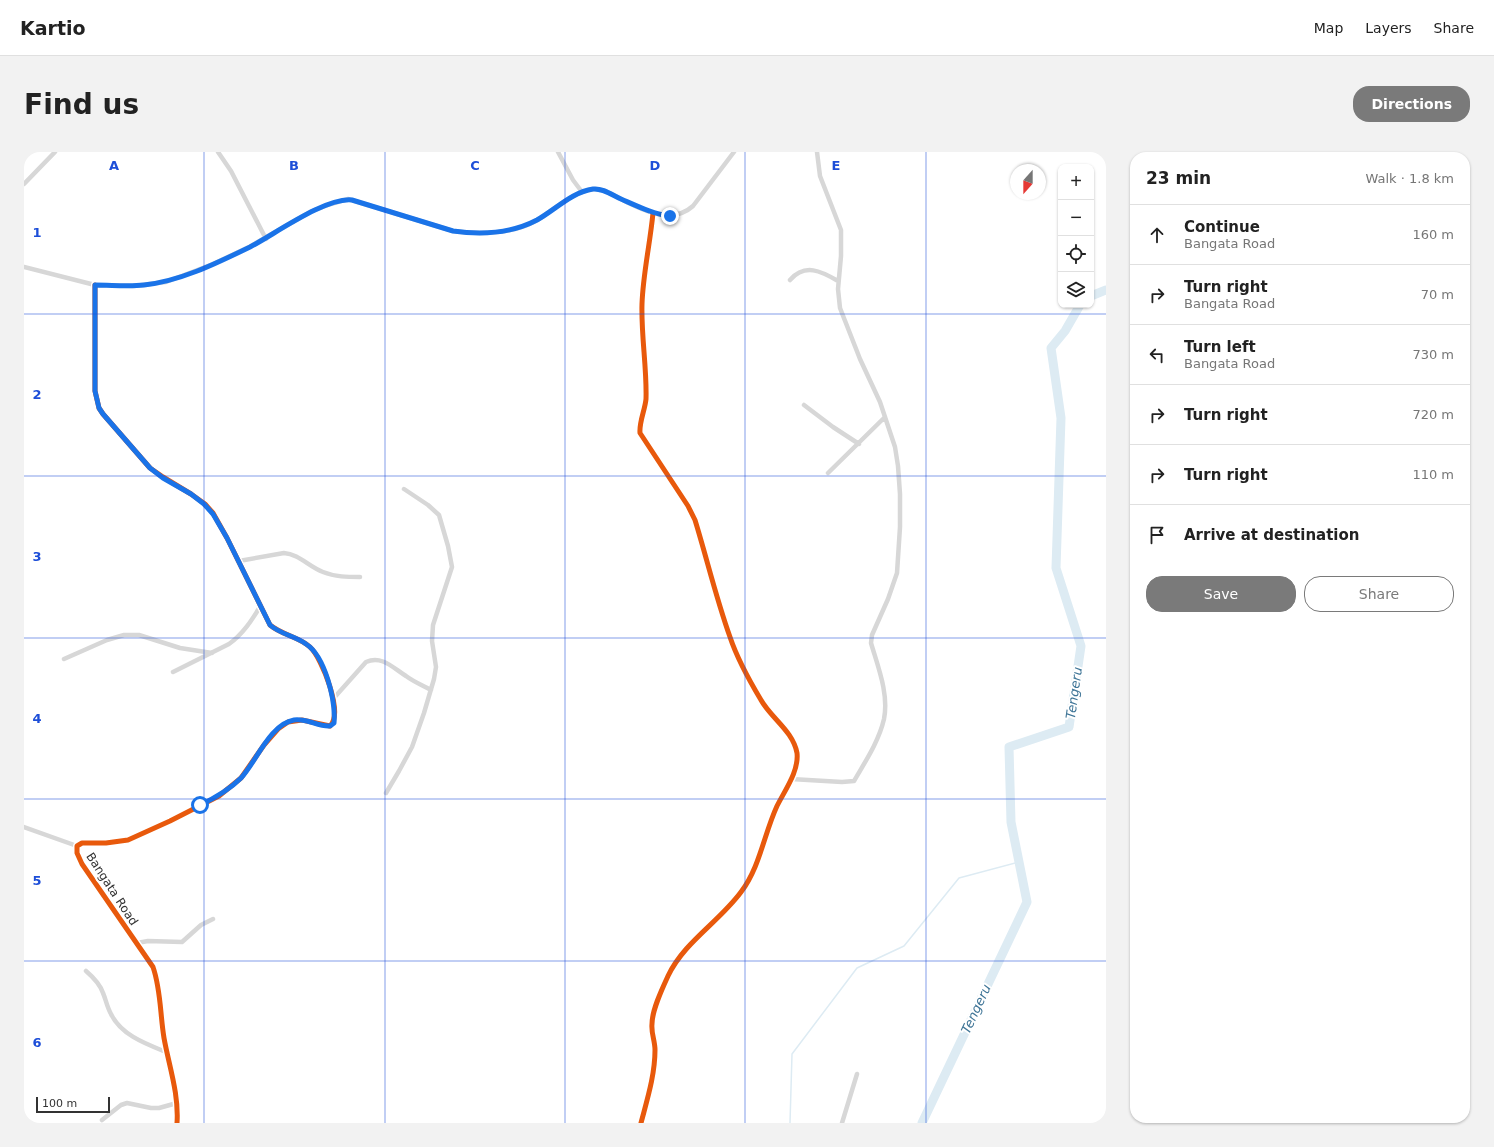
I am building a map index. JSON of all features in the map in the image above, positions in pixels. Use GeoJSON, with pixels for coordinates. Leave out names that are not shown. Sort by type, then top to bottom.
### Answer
{"type":"FeatureCollection","features":[{"type":"Feature","properties":{"kind":"street"},"geometry":{"type":"LineString","coordinates":[[24,184],[55,152]]}},
{"type":"Feature","properties":{"kind":"street"},"geometry":{"type":"LineString","coordinates":[[218,152],[231,171],[266,239]]}},
{"type":"Feature","properties":{"kind":"street"},"geometry":{"type":"LineString","coordinates":[[558,152],[573,180],[582,192]]}},
{"type":"Feature","properties":{"kind":"street"},"geometry":{"type":"LineString","coordinates":[[24,267],[95,285],[134,286],[166,282],[213,264],[266,239],[312,211],[348,200],[453,231],[470,233],[501,232],[520,228],[537,220],[560,204],[582,192],[595,189],[599,189],[653,213],[670,216],[679,215],[688,211],[698,201],[734,152]]}},
{"type":"Feature","properties":{"kind":"street"},"geometry":{"type":"LineString","coordinates":[[791,779],[842,782],[854,781],[879,734],[884,720],[884,695],[871,643],[872,635],[888,598],[897,572],[899,553],[900,494],[895,447],[874,385],[860,359],[840,308],[838,298],[838,281],[841,256],[841,230],[820,176],[817,152]]}},
{"type":"Feature","properties":{"kind":"street"},"geometry":{"type":"LineString","coordinates":[[641,1123],[651,1086],[654,1066],[655,1049],[652,1035],[652,1020],[668,975],[683,953],[732,903],[746,884],[752,873],[773,816],[797,763],[794,744],[781,725],[762,703],[730,638],[695,520],[688,506],[640,433],[646,400],[642,305],[653,213]]}},
{"type":"Feature","properties":{"kind":"street"},"geometry":{"type":"LineString","coordinates":[[790,280],[796,274],[809,270],[823,273],[838,281]]}},
{"type":"Feature","properties":{"kind":"street","name":"Bangata Road"},"geometry":{"type":"LineString","coordinates":[[95,285],[95,391],[99,408],[150,468],[163,478],[191,494],[204,504],[213,514],[226,534],[268,622],[273,628],[305,643],[311,648],[328,679],[334,699],[334,723],[331,726],[328,727],[302,720],[294,720],[284,725],[264,745],[241,778],[219,796],[128,840],[82,843],[77,846],[77,853],[82,864],[153,968],[157,981],[166,1052],[177,1103],[177,1123]]}},
{"type":"Feature","properties":{"kind":"street"},"geometry":{"type":"LineString","coordinates":[[804,406],[859,444]]}},
{"type":"Feature","properties":{"kind":"street"},"geometry":{"type":"LineString","coordinates":[[828,473],[885,417]]}},
{"type":"Feature","properties":{"kind":"street"},"geometry":{"type":"LineString","coordinates":[[386,793],[412,747],[421,724],[431,690],[436,667],[432,641],[433,625],[452,563],[439,515],[428,505],[404,489]]}},
{"type":"Feature","properties":{"kind":"street"},"geometry":{"type":"LineString","coordinates":[[239,561],[284,553],[290,554],[321,572],[330,575],[340,577],[360,577]]}},
{"type":"Feature","properties":{"kind":"street"},"geometry":{"type":"LineString","coordinates":[[174,672],[229,644],[241,634],[261,605]]}},
{"type":"Feature","properties":{"kind":"street"},"geometry":{"type":"LineString","coordinates":[[64,659],[107,640],[124,635],[139,635],[180,648],[212,653]]}},
{"type":"Feature","properties":{"kind":"street"},"geometry":{"type":"LineString","coordinates":[[334,699],[366,662],[372,659],[386,662],[416,683],[431,690]]}},
{"type":"Feature","properties":{"kind":"street"},"geometry":{"type":"LineString","coordinates":[[24,827],[77,846]]}},
{"type":"Feature","properties":{"kind":"street"},"geometry":{"type":"LineString","coordinates":[[137,943],[148,941],[182,942],[201,925],[213,919]]}},
{"type":"Feature","properties":{"kind":"street"},"geometry":{"type":"LineString","coordinates":[[86,971],[97,982],[103,992],[111,1014],[123,1029],[135,1038],[166,1052]]}},
{"type":"Feature","properties":{"kind":"street"},"geometry":{"type":"LineString","coordinates":[[842,1123],[857,1074]]}},
{"type":"Feature","properties":{"kind":"street"},"geometry":{"type":"LineString","coordinates":[[102,1120],[121,1105],[127,1103],[151,1108],[159,1108],[177,1103]]}},
{"type":"Feature","properties":{"kind":"waterway","name":"Tengeru"},"geometry":{"type":"LineString","coordinates":[[1094,295],[1106,290]]}},
{"type":"Feature","properties":{"kind":"waterway","name":"Tengeru"},"geometry":{"type":"LineString","coordinates":[[922,1123],[1027,902],[1011,822],[1009,747],[1069,727],[1081,646],[1056,568],[1061,418],[1051,348],[1065,331],[1078,308]]}},
{"type":"Feature","properties":{"kind":"waterway"},"geometry":{"type":"LineString","coordinates":[[790,1123],[792,1054],[857,968],[904,946],[959,878],[1019,862]]}},
{"type":"Feature","properties":{"kind":"cycle path"},"geometry":{"type":"LineString","coordinates":[[641,1123],[654,1069],[655,1050],[652,1031],[652,1018],[660,993],[668,976],[683,953],[692,942],[732,903],[741,892],[753,872],[772,817],[794,773],[797,760],[795,745],[786,731],[765,707],[736,653],[720,608],[695,520],[688,506],[640,433],[640,425],[646,399],[642,316],[643,293],[653,213]]}},
{"type":"Feature","properties":{"kind":"cycle path"},"geometry":{"type":"LineString","coordinates":[[95,285],[95,391],[99,408],[150,468],[191,494],[205,504],[213,513],[270,625],[310,647],[320,662],[330,686],[333,699],[334,720],[330,726],[302,720],[288,722],[278,729],[264,745],[241,778],[219,796],[128,840],[106,843],[82,843],[77,846],[77,853],[82,864],[153,967],[159,993],[164,1038],[177,1101],[177,1123]]}},
{"type":"Feature","properties":{"kind":"route"},"geometry":{"type":"LineString","coordinates":[[200,805],[219,796],[241,778],[272,735],[288,722],[302,720],[328,727],[334,723],[334,699],[328,679],[311,648],[305,643],[273,628],[268,622],[224,531],[213,514],[204,504],[191,494],[155,473],[99,408],[95,391],[95,285],[134,286],[166,282],[213,264],[266,239],[312,211],[345,200],[352,200],[453,231],[470,233],[501,232],[520,228],[537,220],[560,204],[582,192],[595,189],[605,191],[653,213],[670,216]]}}]}
